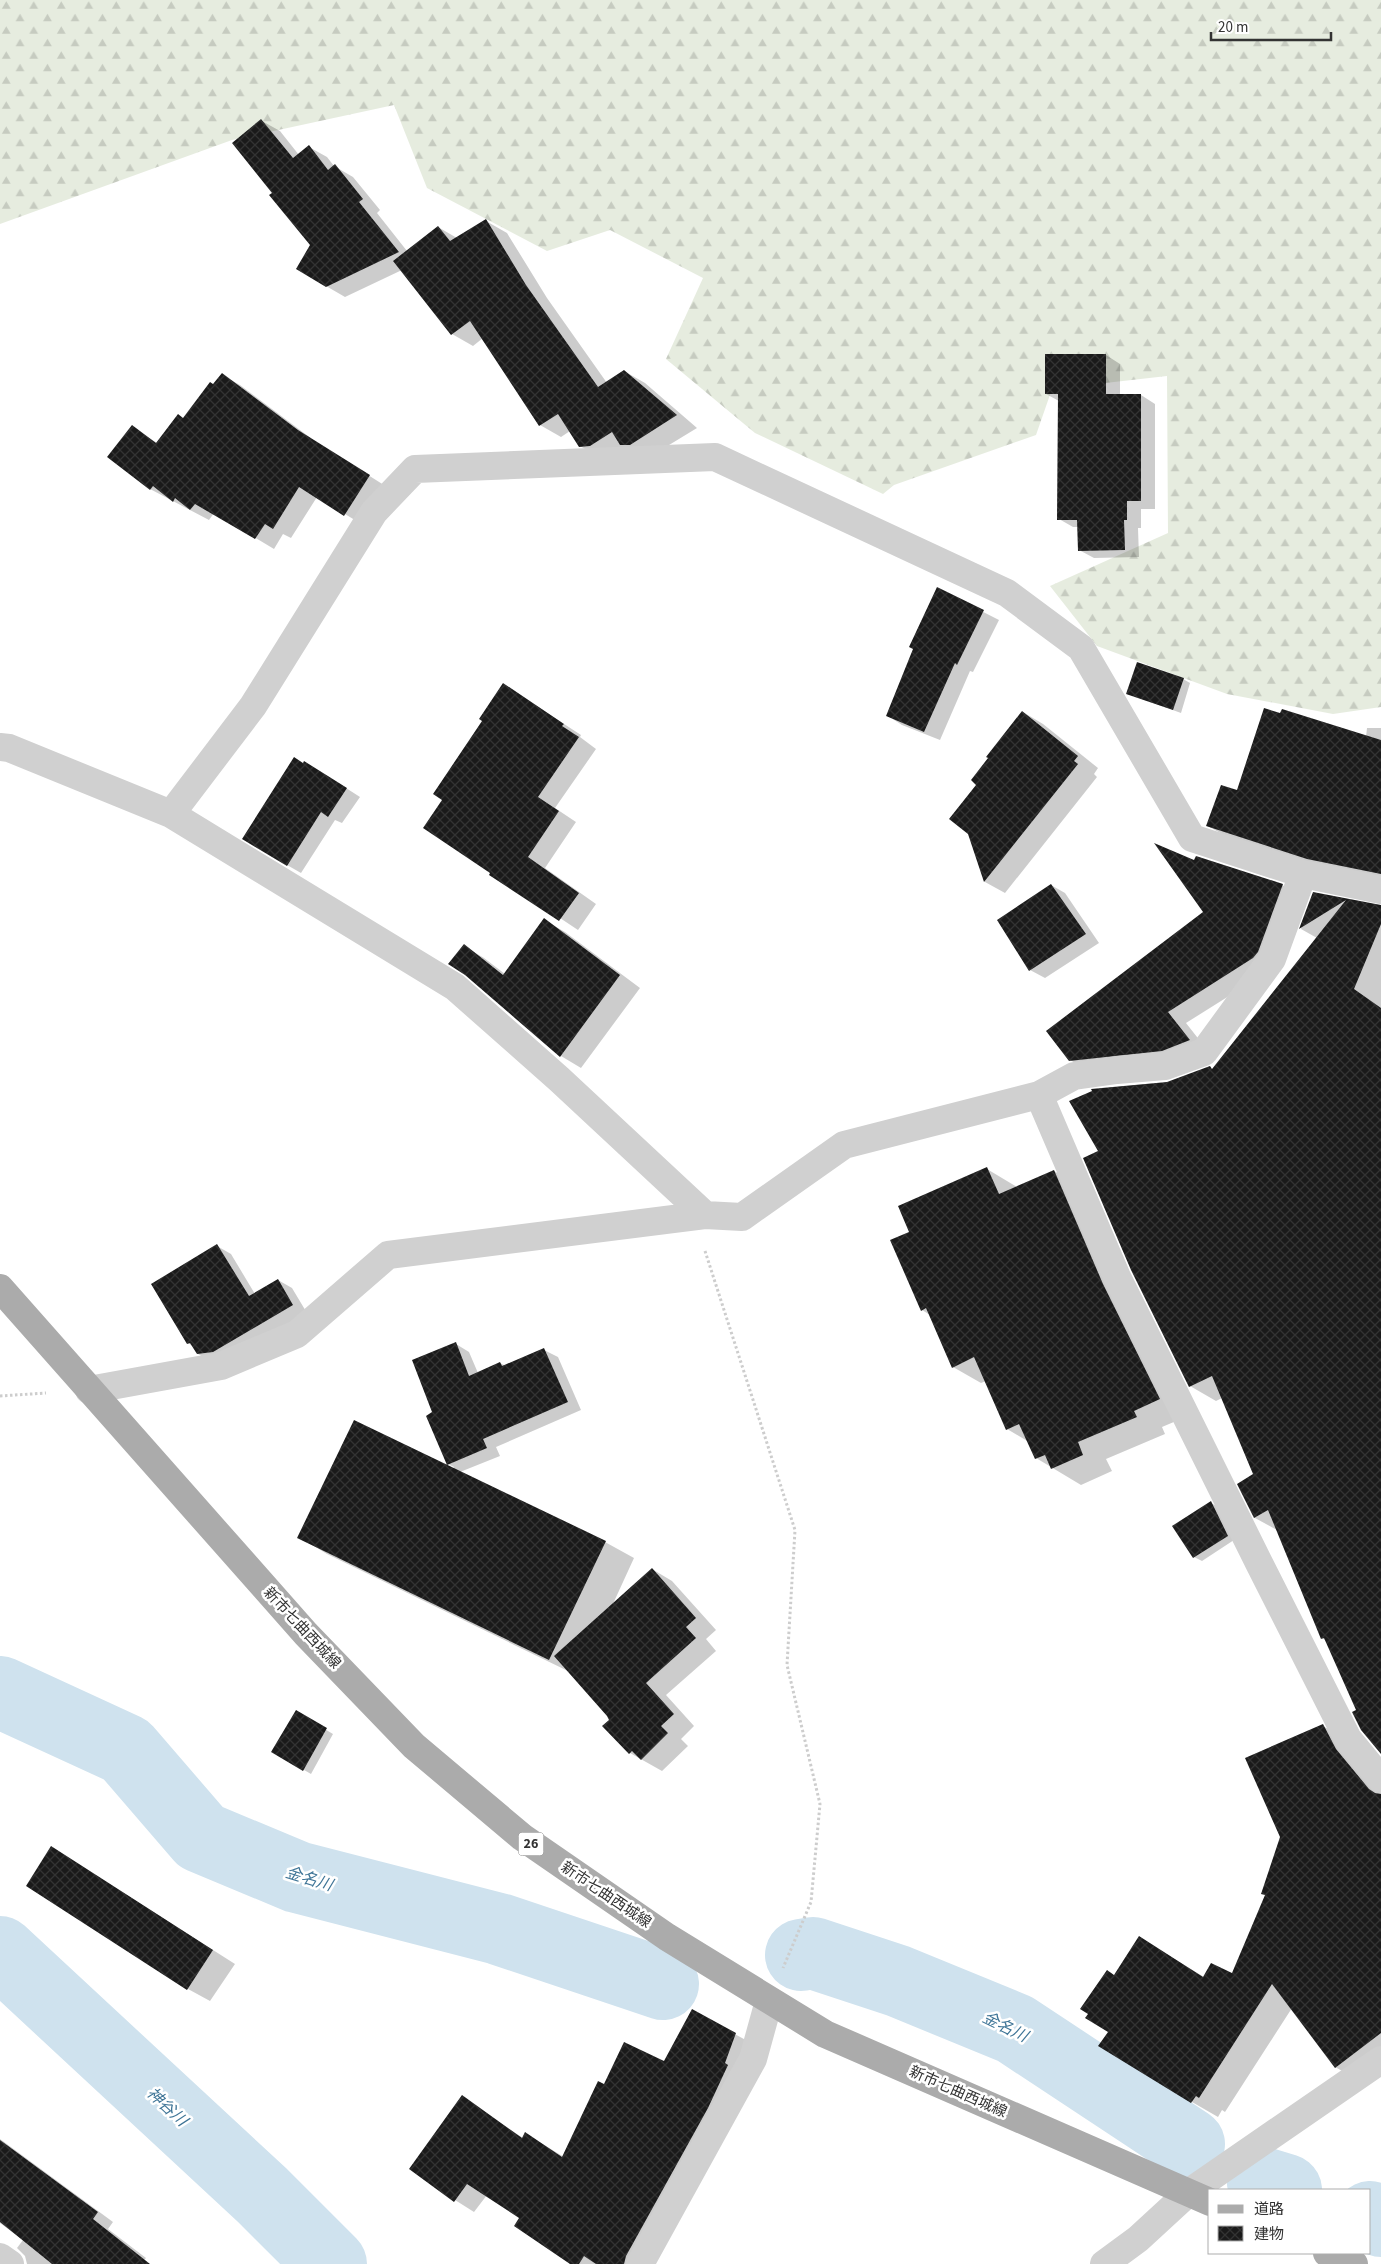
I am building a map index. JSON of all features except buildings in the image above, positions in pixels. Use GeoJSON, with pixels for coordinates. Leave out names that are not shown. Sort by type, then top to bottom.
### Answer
{"type":"FeatureCollection","features":[{"type":"Feature","properties":{"kind":"main road","name":"新市七曲西城線"},"geometry":{"type":"LineString","coordinates":[[0,1288],[306,1634],[414,1746],[522,1837],[667,1937],[825,2034],[1199,2198]]}},
{"type":"Feature","properties":{"kind":"main road"},"geometry":{"type":"LineString","coordinates":[[1329,2254],[1354,2264]]}},
{"type":"Feature","properties":{"kind":"street"},"geometry":{"type":"LineString","coordinates":[[171,814],[253,706],[374,512],[414,468],[715,457],[1007,593],[1081,648],[1192,838],[1303,874],[1381,890]]}},
{"type":"Feature","properties":{"kind":"street"},"geometry":{"type":"LineString","coordinates":[[0,747],[9,748],[171,814],[455,987],[559,1079],[705,1215]]}},
{"type":"Feature","properties":{"kind":"street"},"geometry":{"type":"LineString","coordinates":[[89,1390],[221,1366],[297,1334],[388,1255],[705,1215],[742,1216],[844,1145],[1039,1095],[1074,1076],[1165,1066],[1204,1052],[1272,959],[1303,874]]}},
{"type":"Feature","properties":{"kind":"street"},"geometry":{"type":"LineString","coordinates":[[1039,1095],[1117,1277],[1251,1548],[1348,1740],[1381,1780]]}},
{"type":"Feature","properties":{"kind":"street"},"geometry":{"type":"LineString","coordinates":[[640,2264],[754,2059],[769,2001]]}},
{"type":"Feature","properties":{"kind":"street"},"geometry":{"type":"LineString","coordinates":[[1211,2189],[1381,2060]]}},
{"type":"Feature","properties":{"kind":"street"},"geometry":{"type":"LineString","coordinates":[[1104,2264],[1199,2198]]}},
{"type":"Feature","properties":{"kind":"street"},"geometry":{"type":"LineString","coordinates":[[0,2257],[10,2264]]}},
{"type":"Feature","properties":{"kind":"path"},"geometry":{"type":"LineString","coordinates":[[705,1215],[704,1248],[795,1530],[788,1665],[820,1804],[811,1902],[769,2001]]}},
{"type":"Feature","properties":{"kind":"green space"},"geometry":{"type":"Polygon","coordinates":[[[0,0],[1381,0],[1381,707],[1333,714],[1227,694],[1097,646],[1050,586],[1168,533],[1167,376],[1052,389],[1036,435],[894,485],[883,494],[755,433],[666,359],[703,278],[610,230],[547,251],[427,188],[394,105],[232,140],[0,224],[0,0]]]}},
{"type":"Feature","properties":{"kind":"waterway","name":"金名川"},"geometry":{"type":"LineString","coordinates":[[0,1692],[126,1750],[201,1837],[297,1877],[499,1929],[663,1984]]}},
{"type":"Feature","properties":{"kind":"waterway","name":"神谷川"},"geometry":{"type":"LineString","coordinates":[[0,1952],[262,2195],[331,2264]]}},
{"type":"Feature","properties":{"kind":"waterway","name":"金名川"},"geometry":{"type":"LineString","coordinates":[[801,1955],[813,1953],[898,1981],[1015,2029],[1189,2144]]}},
{"type":"Feature","properties":{"kind":"waterway","name":"金名川"},"geometry":{"type":"LineString","coordinates":[[1263,2183],[1283,2189]]}},
{"type":"Feature","properties":{"kind":"waterway","name":"金名川"},"geometry":{"type":"LineString","coordinates":[[1371,2217],[1381,2221]]}}]}
